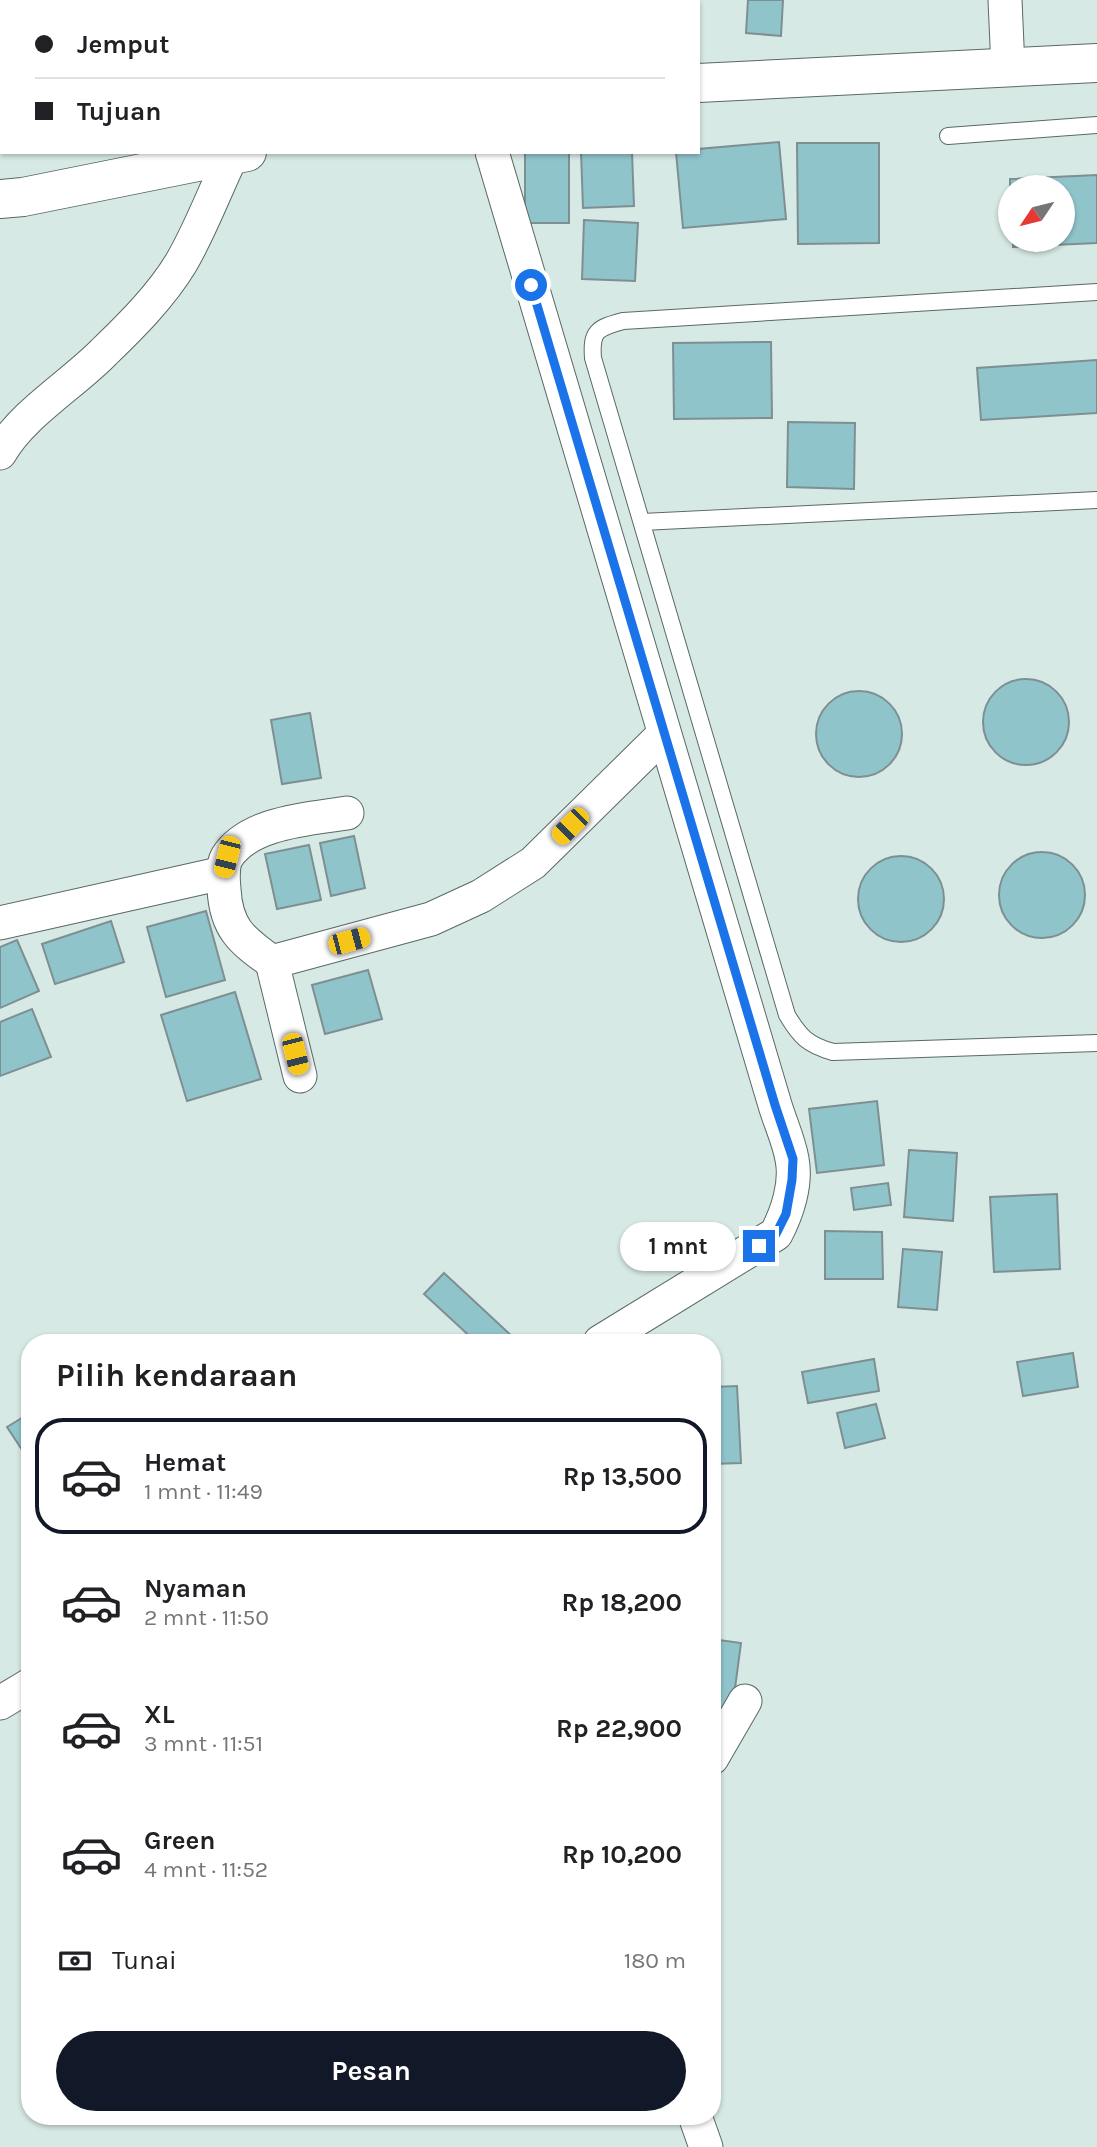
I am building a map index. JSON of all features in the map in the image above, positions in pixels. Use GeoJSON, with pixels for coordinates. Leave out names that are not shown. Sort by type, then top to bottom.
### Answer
{"type":"FeatureCollection","features":[{"type":"Feature","properties":{"kind":"highway"},"geometry":{"type":"LineString","coordinates":[[700,83],[1097,63]]}},
{"type":"Feature","properties":{"kind":"highway"},"geometry":{"type":"LineString","coordinates":[[0,199],[23,197],[239,154]]}},
{"type":"Feature","properties":{"kind":"street"},"geometry":{"type":"LineString","coordinates":[[1005,0],[1008,68]]}},
{"type":"Feature","properties":{"kind":"street"},"geometry":{"type":"LineString","coordinates":[[0,453],[6,443],[42,406],[102,355],[152,303],[181,262],[239,154]]}},
{"type":"Feature","properties":{"kind":"street"},"geometry":{"type":"LineString","coordinates":[[493,154],[793,1159],[786,1214],[776,1234],[613,1334]]}},
{"type":"Feature","properties":{"kind":"street"},"geometry":{"type":"LineString","coordinates":[[272,962],[431,919],[481,896],[533,863],[664,734]]}},
{"type":"Feature","properties":{"kind":"street"},"geometry":{"type":"LineString","coordinates":[[300,1076],[272,962],[245,943],[232,926],[225,908],[223,873],[227,857],[245,839],[270,826],[346,813]]}},
{"type":"Feature","properties":{"kind":"street"},"geometry":{"type":"LineString","coordinates":[[0,923],[223,873]]}},
{"type":"Feature","properties":{"kind":"street"},"geometry":{"type":"LineString","coordinates":[[0,1703],[21,1690]]}},
{"type":"Feature","properties":{"kind":"street"},"geometry":{"type":"LineString","coordinates":[[721,1742],[745,1701]]}},
{"type":"Feature","properties":{"kind":"street"},"geometry":{"type":"LineString","coordinates":[[698,2125],[706,2147]]}},
{"type":"Feature","properties":{"kind":"lane"},"geometry":{"type":"LineString","coordinates":[[948,136],[1097,125]]}},
{"type":"Feature","properties":{"kind":"lane"},"geometry":{"type":"LineString","coordinates":[[1097,292],[622,321],[595,332],[592,342],[593,358],[787,1015],[798,1032],[813,1046],[833,1052],[1097,1043]]}},
{"type":"Feature","properties":{"kind":"lane"},"geometry":{"type":"LineString","coordinates":[[642,522],[1097,500]]}},
{"type":"Feature","properties":{"kind":"building"},"geometry":{"type":"Polygon","coordinates":[[[748,0],[783,0],[781,36],[746,33],[748,0]]]}},
{"type":"Feature","properties":{"kind":"building"},"geometry":{"type":"Polygon","coordinates":[[[779,142],[786,219],[683,228],[676,154],[700,154],[700,149],[779,142]]]}},
{"type":"Feature","properties":{"kind":"building"},"geometry":{"type":"Polygon","coordinates":[[[797,143],[879,143],[879,243],[798,244],[797,143]]]}},
{"type":"Feature","properties":{"kind":"building"},"geometry":{"type":"Polygon","coordinates":[[[525,154],[569,154],[569,223],[525,223],[525,154]]]}},
{"type":"Feature","properties":{"kind":"building"},"geometry":{"type":"Polygon","coordinates":[[[581,154],[632,154],[634,206],[583,208],[581,154]]]}},
{"type":"Feature","properties":{"kind":"building"},"geometry":{"type":"Polygon","coordinates":[[[1097,175],[1097,243],[1075,244],[1075,176],[1097,175]]]}},
{"type":"Feature","properties":{"kind":"building"},"geometry":{"type":"Polygon","coordinates":[[[584,220],[638,223],[635,281],[582,279],[584,220]]]}},
{"type":"Feature","properties":{"kind":"building"},"geometry":{"type":"Polygon","coordinates":[[[771,342],[772,418],[674,419],[673,343],[771,342]]]}},
{"type":"Feature","properties":{"kind":"building"},"geometry":{"type":"Polygon","coordinates":[[[1097,360],[1097,413],[981,420],[977,368],[1097,360]]]}},
{"type":"Feature","properties":{"kind":"building"},"geometry":{"type":"Polygon","coordinates":[[[788,422],[855,423],[854,489],[787,487],[788,422]]]}},
{"type":"Feature","properties":{"kind":"building"},"geometry":{"type":"Polygon","coordinates":[[[1026,679],[1042,683],[1056,692],[1065,706],[1069,722],[1065,738],[1056,752],[1042,761],[1026,765],[1010,761],[996,752],[987,738],[983,722],[987,706],[996,692],[1010,683],[1026,679]]]}},
{"type":"Feature","properties":{"kind":"building"},"geometry":{"type":"Polygon","coordinates":[[[859,691],[875,695],[889,704],[898,718],[902,734],[898,750],[889,764],[875,773],[859,777],[843,773],[829,764],[820,750],[816,734],[820,718],[829,704],[843,695],[859,691]]]}},
{"type":"Feature","properties":{"kind":"building"},"geometry":{"type":"Polygon","coordinates":[[[310,713],[321,778],[282,784],[271,720],[310,713]]]}},
{"type":"Feature","properties":{"kind":"building"},"geometry":{"type":"Polygon","coordinates":[[[354,836],[365,888],[331,896],[320,843],[354,836]]]}},
{"type":"Feature","properties":{"kind":"building"},"geometry":{"type":"Polygon","coordinates":[[[309,845],[321,900],[277,909],[265,854],[309,845]]]}},
{"type":"Feature","properties":{"kind":"building"},"geometry":{"type":"Polygon","coordinates":[[[1042,852],[1058,856],[1072,865],[1081,879],[1085,895],[1081,911],[1072,925],[1058,934],[1042,938],[1026,934],[1012,925],[1003,911],[999,895],[1003,879],[1012,865],[1026,856],[1042,852]]]}},
{"type":"Feature","properties":{"kind":"building"},"geometry":{"type":"Polygon","coordinates":[[[901,856],[917,860],[931,869],[940,883],[944,899],[940,915],[931,929],[917,938],[901,942],[885,938],[871,929],[862,915],[858,899],[862,883],[871,869],[885,860],[901,856]]]}},
{"type":"Feature","properties":{"kind":"building"},"geometry":{"type":"Polygon","coordinates":[[[206,911],[225,980],[166,997],[147,927],[206,911]]]}},
{"type":"Feature","properties":{"kind":"building"},"geometry":{"type":"Polygon","coordinates":[[[111,921],[124,962],[55,984],[42,944],[111,921]]]}},
{"type":"Feature","properties":{"kind":"building"},"geometry":{"type":"Polygon","coordinates":[[[17,940],[39,991],[0,1008],[0,947],[17,940]]]}},
{"type":"Feature","properties":{"kind":"building"},"geometry":{"type":"Polygon","coordinates":[[[368,970],[382,1019],[325,1034],[312,985],[368,970]]]}},
{"type":"Feature","properties":{"kind":"building"},"geometry":{"type":"Polygon","coordinates":[[[235,992],[261,1079],[187,1101],[161,1015],[235,992]]]}},
{"type":"Feature","properties":{"kind":"building"},"geometry":{"type":"Polygon","coordinates":[[[32,1009],[51,1057],[0,1076],[0,1022],[32,1009]]]}},
{"type":"Feature","properties":{"kind":"building"},"geometry":{"type":"Polygon","coordinates":[[[877,1101],[884,1165],[817,1173],[809,1109],[877,1101]]]}},
{"type":"Feature","properties":{"kind":"building"},"geometry":{"type":"Polygon","coordinates":[[[909,1150],[957,1153],[953,1221],[904,1217],[909,1150]]]}},
{"type":"Feature","properties":{"kind":"building"},"geometry":{"type":"Polygon","coordinates":[[[888,1183],[891,1205],[854,1210],[851,1188],[888,1183]]]}},
{"type":"Feature","properties":{"kind":"building"},"geometry":{"type":"Polygon","coordinates":[[[1057,1194],[1060,1269],[994,1272],[990,1197],[1057,1194]]]}},
{"type":"Feature","properties":{"kind":"building"},"geometry":{"type":"Polygon","coordinates":[[[825,1231],[882,1232],[883,1279],[825,1279],[825,1231]]]}},
{"type":"Feature","properties":{"kind":"building"},"geometry":{"type":"Polygon","coordinates":[[[903,1249],[942,1252],[937,1310],[898,1307],[903,1249]]]}},
{"type":"Feature","properties":{"kind":"building"},"geometry":{"type":"Polygon","coordinates":[[[444,1273],[510,1334],[467,1334],[424,1294],[444,1273]]]}},
{"type":"Feature","properties":{"kind":"building"},"geometry":{"type":"Polygon","coordinates":[[[1073,1353],[1078,1387],[1023,1396],[1017,1362],[1073,1353]]]}},
{"type":"Feature","properties":{"kind":"building"},"geometry":{"type":"Polygon","coordinates":[[[874,1359],[879,1391],[808,1403],[802,1372],[874,1359]]]}},
{"type":"Feature","properties":{"kind":"building"},"geometry":{"type":"Polygon","coordinates":[[[737,1386],[741,1463],[721,1464],[721,1387],[737,1386]]]}},
{"type":"Feature","properties":{"kind":"building"},"geometry":{"type":"Polygon","coordinates":[[[876,1404],[885,1438],[845,1448],[837,1413],[876,1404]]]}},
{"type":"Feature","properties":{"kind":"building"},"geometry":{"type":"Polygon","coordinates":[[[21,1418],[21,1448],[7,1427],[21,1418]]]}},
{"type":"Feature","properties":{"kind":"building"},"geometry":{"type":"Polygon","coordinates":[[[721,1640],[741,1643],[730,1726],[721,1725],[721,1640]]]}},
{"type":"Feature","properties":{"kind":"route"},"geometry":{"type":"LineString","coordinates":[[531,285],[793,1159],[786,1214],[776,1234],[759,1246]]}}]}
